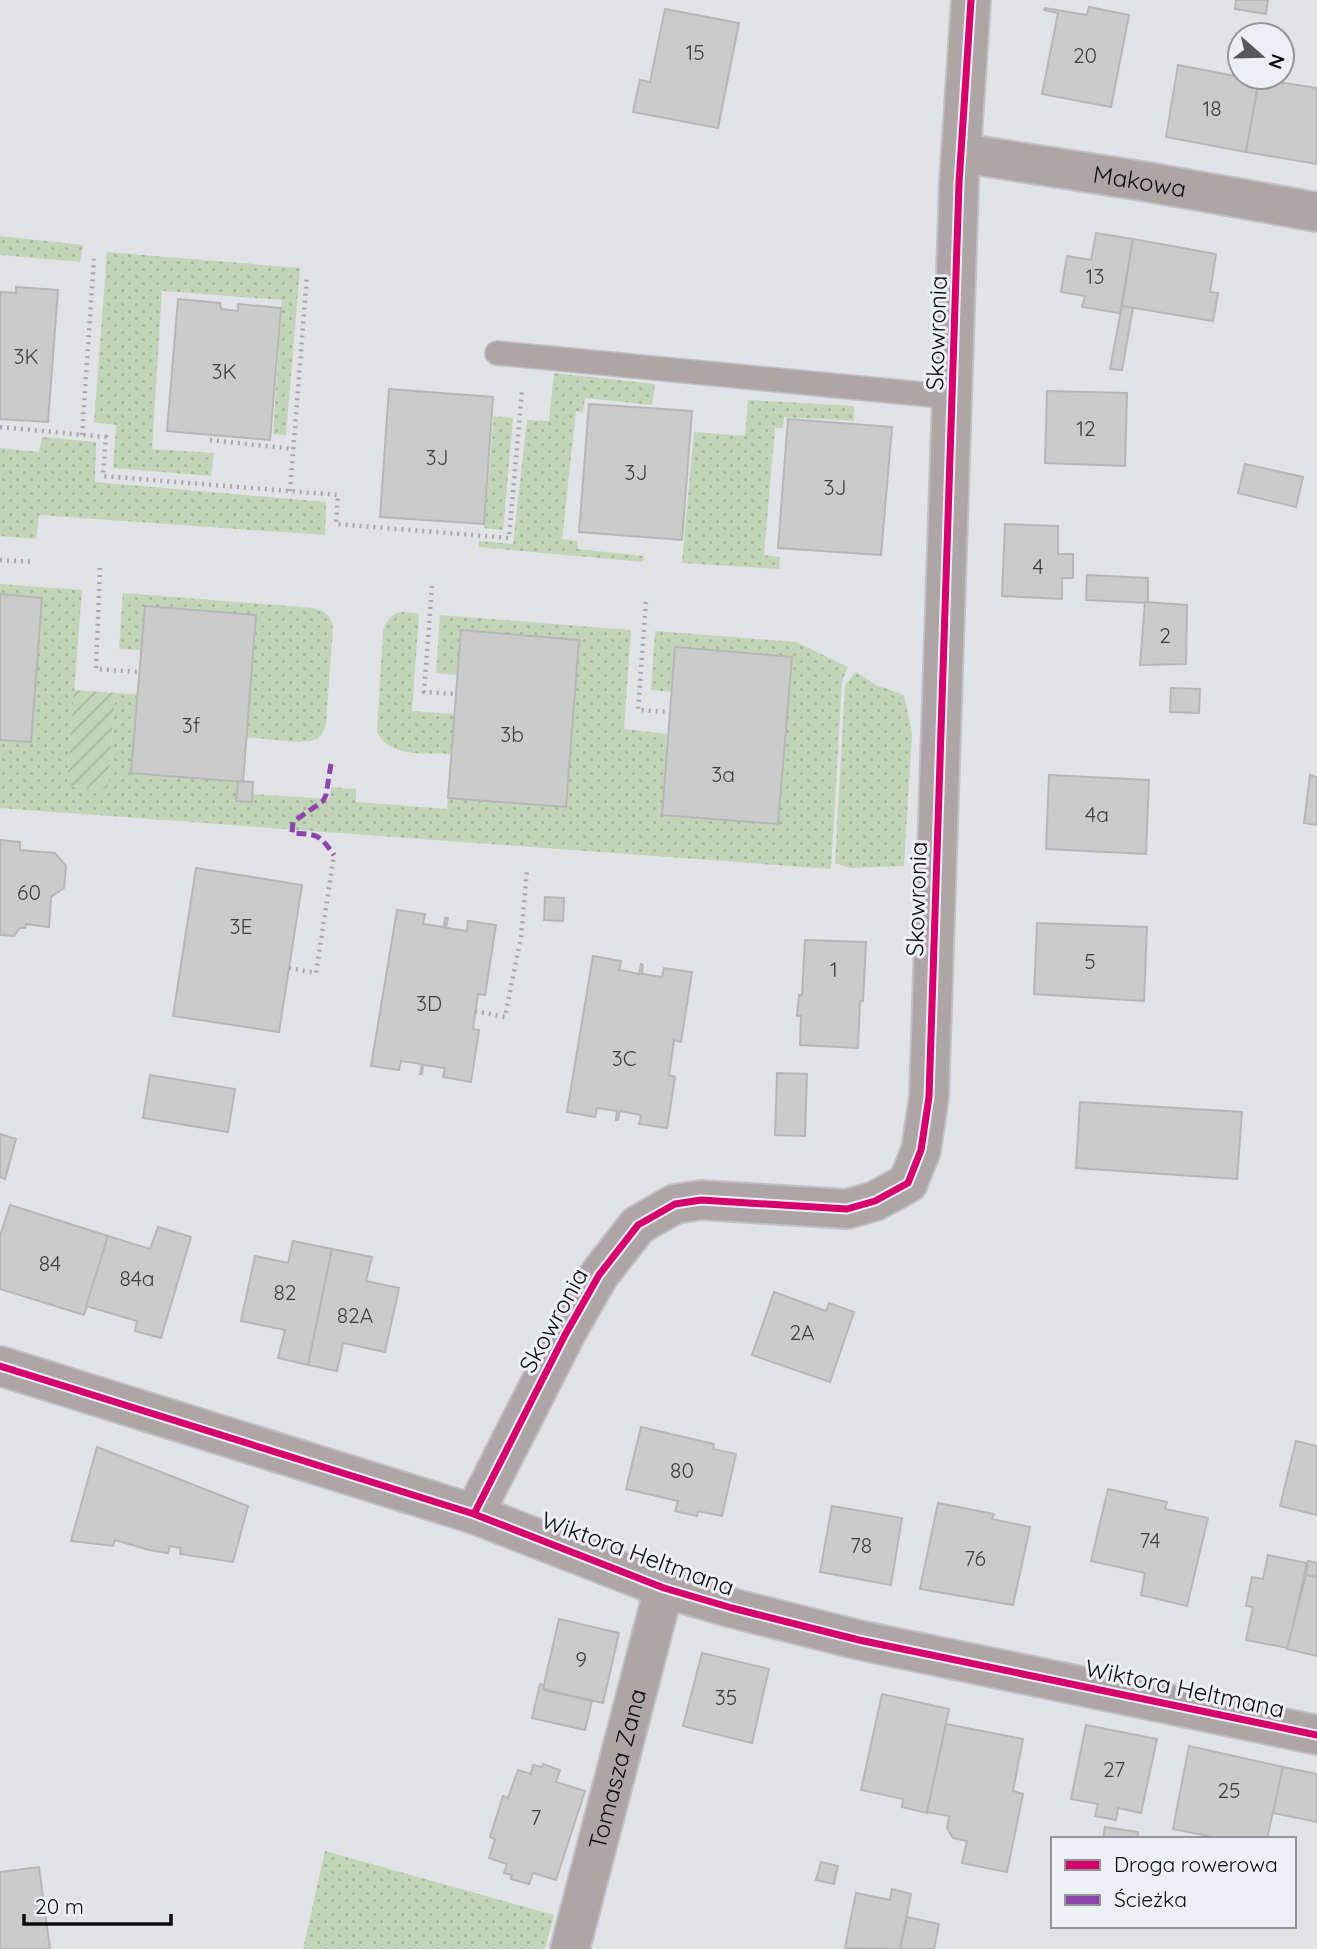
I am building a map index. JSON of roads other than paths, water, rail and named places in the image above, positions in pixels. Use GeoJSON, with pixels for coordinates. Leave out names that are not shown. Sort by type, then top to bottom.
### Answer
{"type":"FeatureCollection","features":[{"type":"Feature","properties":{"kind":"street","name":"Skowronia"},"geometry":{"type":"LineString","coordinates":[[474,1514],[598,1275],[639,1225],[675,1204],[701,1200],[847,1209],[876,1201],[908,1183],[921,1150],[929,1097],[959,183],[971,0]]}},
{"type":"Feature","properties":{"kind":"street","name":"Makowa"},"geometry":{"type":"LineString","coordinates":[[962,153],[1317,212]]}},
{"type":"Feature","properties":{"kind":"street","name":"Wiktora Heltmana"},"geometry":{"type":"LineString","coordinates":[[0,1366],[474,1514],[664,1588],[732,1608],[859,1640],[1317,1735]]}},
{"type":"Feature","properties":{"kind":"street","name":"Tomasza Zana"},"geometry":{"type":"LineString","coordinates":[[570,1949],[664,1588]]}},
{"type":"Feature","properties":{"kind":"lane"},"geometry":{"type":"LineString","coordinates":[[497,353],[953,397]]}}]}
